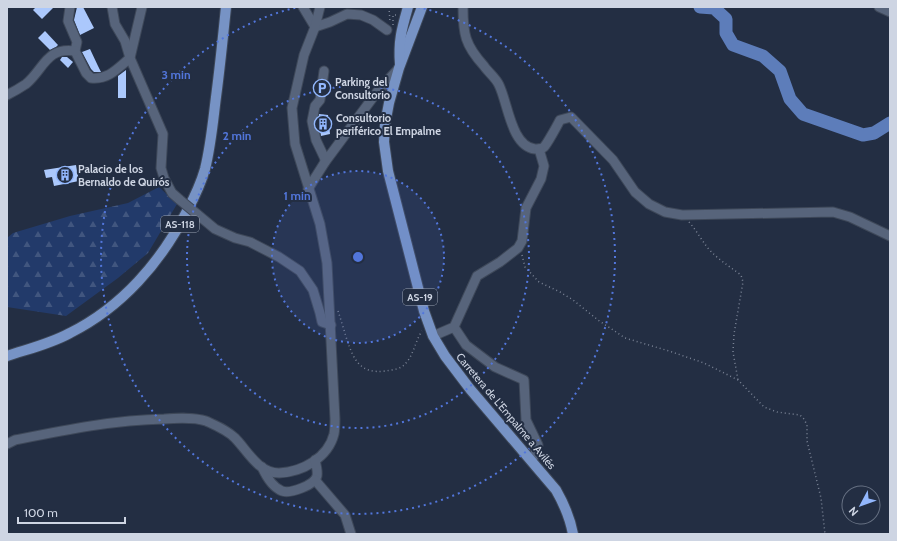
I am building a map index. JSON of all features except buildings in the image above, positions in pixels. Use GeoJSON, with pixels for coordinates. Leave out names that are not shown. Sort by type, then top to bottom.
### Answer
{"type":"FeatureCollection","features":[{"type":"Feature","properties":{"kind":"main road","name":"AS-118"},"geometry":{"type":"LineString","coordinates":[[7,356],[70,333],[111,307],[145,274],[163,252],[178,229],[194,198],[204,170],[212,132],[226,7]]}},
{"type":"Feature","properties":{"kind":"main road","name":"Carretera de L'Empalme a Avilés"},"geometry":{"type":"LineString","coordinates":[[422,7],[400,67],[384,124],[384,142],[388,171],[424,311],[433,336],[445,356],[470,389],[556,490],[570,520],[572,534]]}},
{"type":"Feature","properties":{"kind":"main road"},"geometry":{"type":"LineString","coordinates":[[408,46],[406,35],[410,8]]}},
{"type":"Feature","properties":{"kind":"main road"},"geometry":{"type":"LineString","coordinates":[[400,67],[400,36],[410,8]]}},
{"type":"Feature","properties":{"kind":"street"},"geometry":{"type":"LineString","coordinates":[[70,7],[68,21],[77,42],[75,51],[86,73],[91,78],[100,79],[111,74],[130,58],[142,7]]}},
{"type":"Feature","properties":{"kind":"street"},"geometry":{"type":"LineString","coordinates":[[112,7],[115,24],[125,41],[130,58],[163,134],[161,168],[172,194],[215,229],[235,238],[250,242],[279,257],[300,271],[313,290],[322,322],[330,325]]}},
{"type":"Feature","properties":{"kind":"street"},"geometry":{"type":"LineString","coordinates":[[303,7],[315,27]]}},
{"type":"Feature","properties":{"kind":"street"},"geometry":{"type":"LineString","coordinates":[[7,444],[15,440],[114,422],[184,418],[204,420],[223,428],[235,438],[246,453],[262,467],[276,473],[294,471],[307,466],[328,447],[333,434],[335,418],[328,263],[320,224],[295,144],[292,108],[304,55],[315,27],[320,7]]}},
{"type":"Feature","properties":{"kind":"street"},"geometry":{"type":"LineString","coordinates":[[463,7],[463,27],[467,43],[477,59],[499,84],[510,120],[519,138],[530,148],[539,149],[544,147],[560,120],[571,117],[614,160],[635,192],[649,204],[664,212],[682,215],[833,212],[850,217],[890,236]]}},
{"type":"Feature","properties":{"kind":"street"},"geometry":{"type":"LineString","coordinates":[[880,7],[890,12]]}},
{"type":"Feature","properties":{"kind":"street"},"geometry":{"type":"LineString","coordinates":[[315,27],[347,14],[361,15],[373,20],[387,30]]}},
{"type":"Feature","properties":{"kind":"street"},"geometry":{"type":"LineString","coordinates":[[7,95],[26,84],[51,55],[64,50],[75,51]]}},
{"type":"Feature","properties":{"kind":"street"},"geometry":{"type":"LineString","coordinates":[[308,188],[325,162],[377,92],[400,67]]}},
{"type":"Feature","properties":{"kind":"street"},"geometry":{"type":"LineString","coordinates":[[324,71],[320,100],[315,106],[312,121],[316,140],[325,162]]}},
{"type":"Feature","properties":{"kind":"street"},"geometry":{"type":"LineString","coordinates":[[433,336],[454,327],[477,276],[500,262],[518,248],[522,241],[526,208],[541,179],[544,166],[539,149]]}},
{"type":"Feature","properties":{"kind":"street"},"geometry":{"type":"LineString","coordinates":[[454,327],[466,345],[495,367],[524,380],[526,420],[538,446],[532,461]]}},
{"type":"Feature","properties":{"kind":"street"},"geometry":{"type":"LineString","coordinates":[[262,467],[265,475],[274,486],[283,492],[300,489],[315,480],[317,477],[317,469],[315,460]]}},
{"type":"Feature","properties":{"kind":"street"},"geometry":{"type":"LineString","coordinates":[[315,480],[345,515],[350,534]]}},
{"type":"Feature","properties":{"kind":"path"},"geometry":{"type":"LineString","coordinates":[[682,215],[696,230],[718,259],[742,275],[743,282],[734,334],[733,352],[738,380]]}},
{"type":"Feature","properties":{"kind":"path"},"geometry":{"type":"LineString","coordinates":[[522,241],[522,258],[525,267],[532,276],[539,282],[573,300],[598,320],[625,338],[704,363],[738,380],[764,407],[776,412],[800,415],[804,419],[806,425],[807,441],[821,498],[826,534]]}},
{"type":"Feature","properties":{"kind":"path"},"geometry":{"type":"LineString","coordinates":[[338,310],[352,356],[358,364],[367,370],[377,372],[394,370],[405,365],[412,353],[420,332],[428,323]]}},
{"type":"Feature","properties":{"kind":"green space"},"geometry":{"type":"Polygon","coordinates":[[[159,187],[177,204],[148,253],[118,278],[66,316],[7,307],[7,238],[13,233],[70,216],[128,203],[159,187]]]}},
{"type":"Feature","properties":{"kind":"waterway"},"geometry":{"type":"LineString","coordinates":[[700,7],[714,8],[726,19],[726,33],[733,45],[763,56],[780,71],[790,99],[803,114],[863,135],[874,133],[890,123]]}},
{"type":"Feature","properties":{"kind":"place","name":"Parking del Consultorio"},"geometry":{"type":"Point","coordinates":[322,88]}},
{"type":"Feature","properties":{"kind":"place","name":"Consultorio periférico El Empalme"},"geometry":{"type":"Point","coordinates":[323,124]}},
{"type":"Feature","properties":{"kind":"place","name":"Palacio de los Bernaldo de Quirós"},"geometry":{"type":"Point","coordinates":[65,175]}}]}
